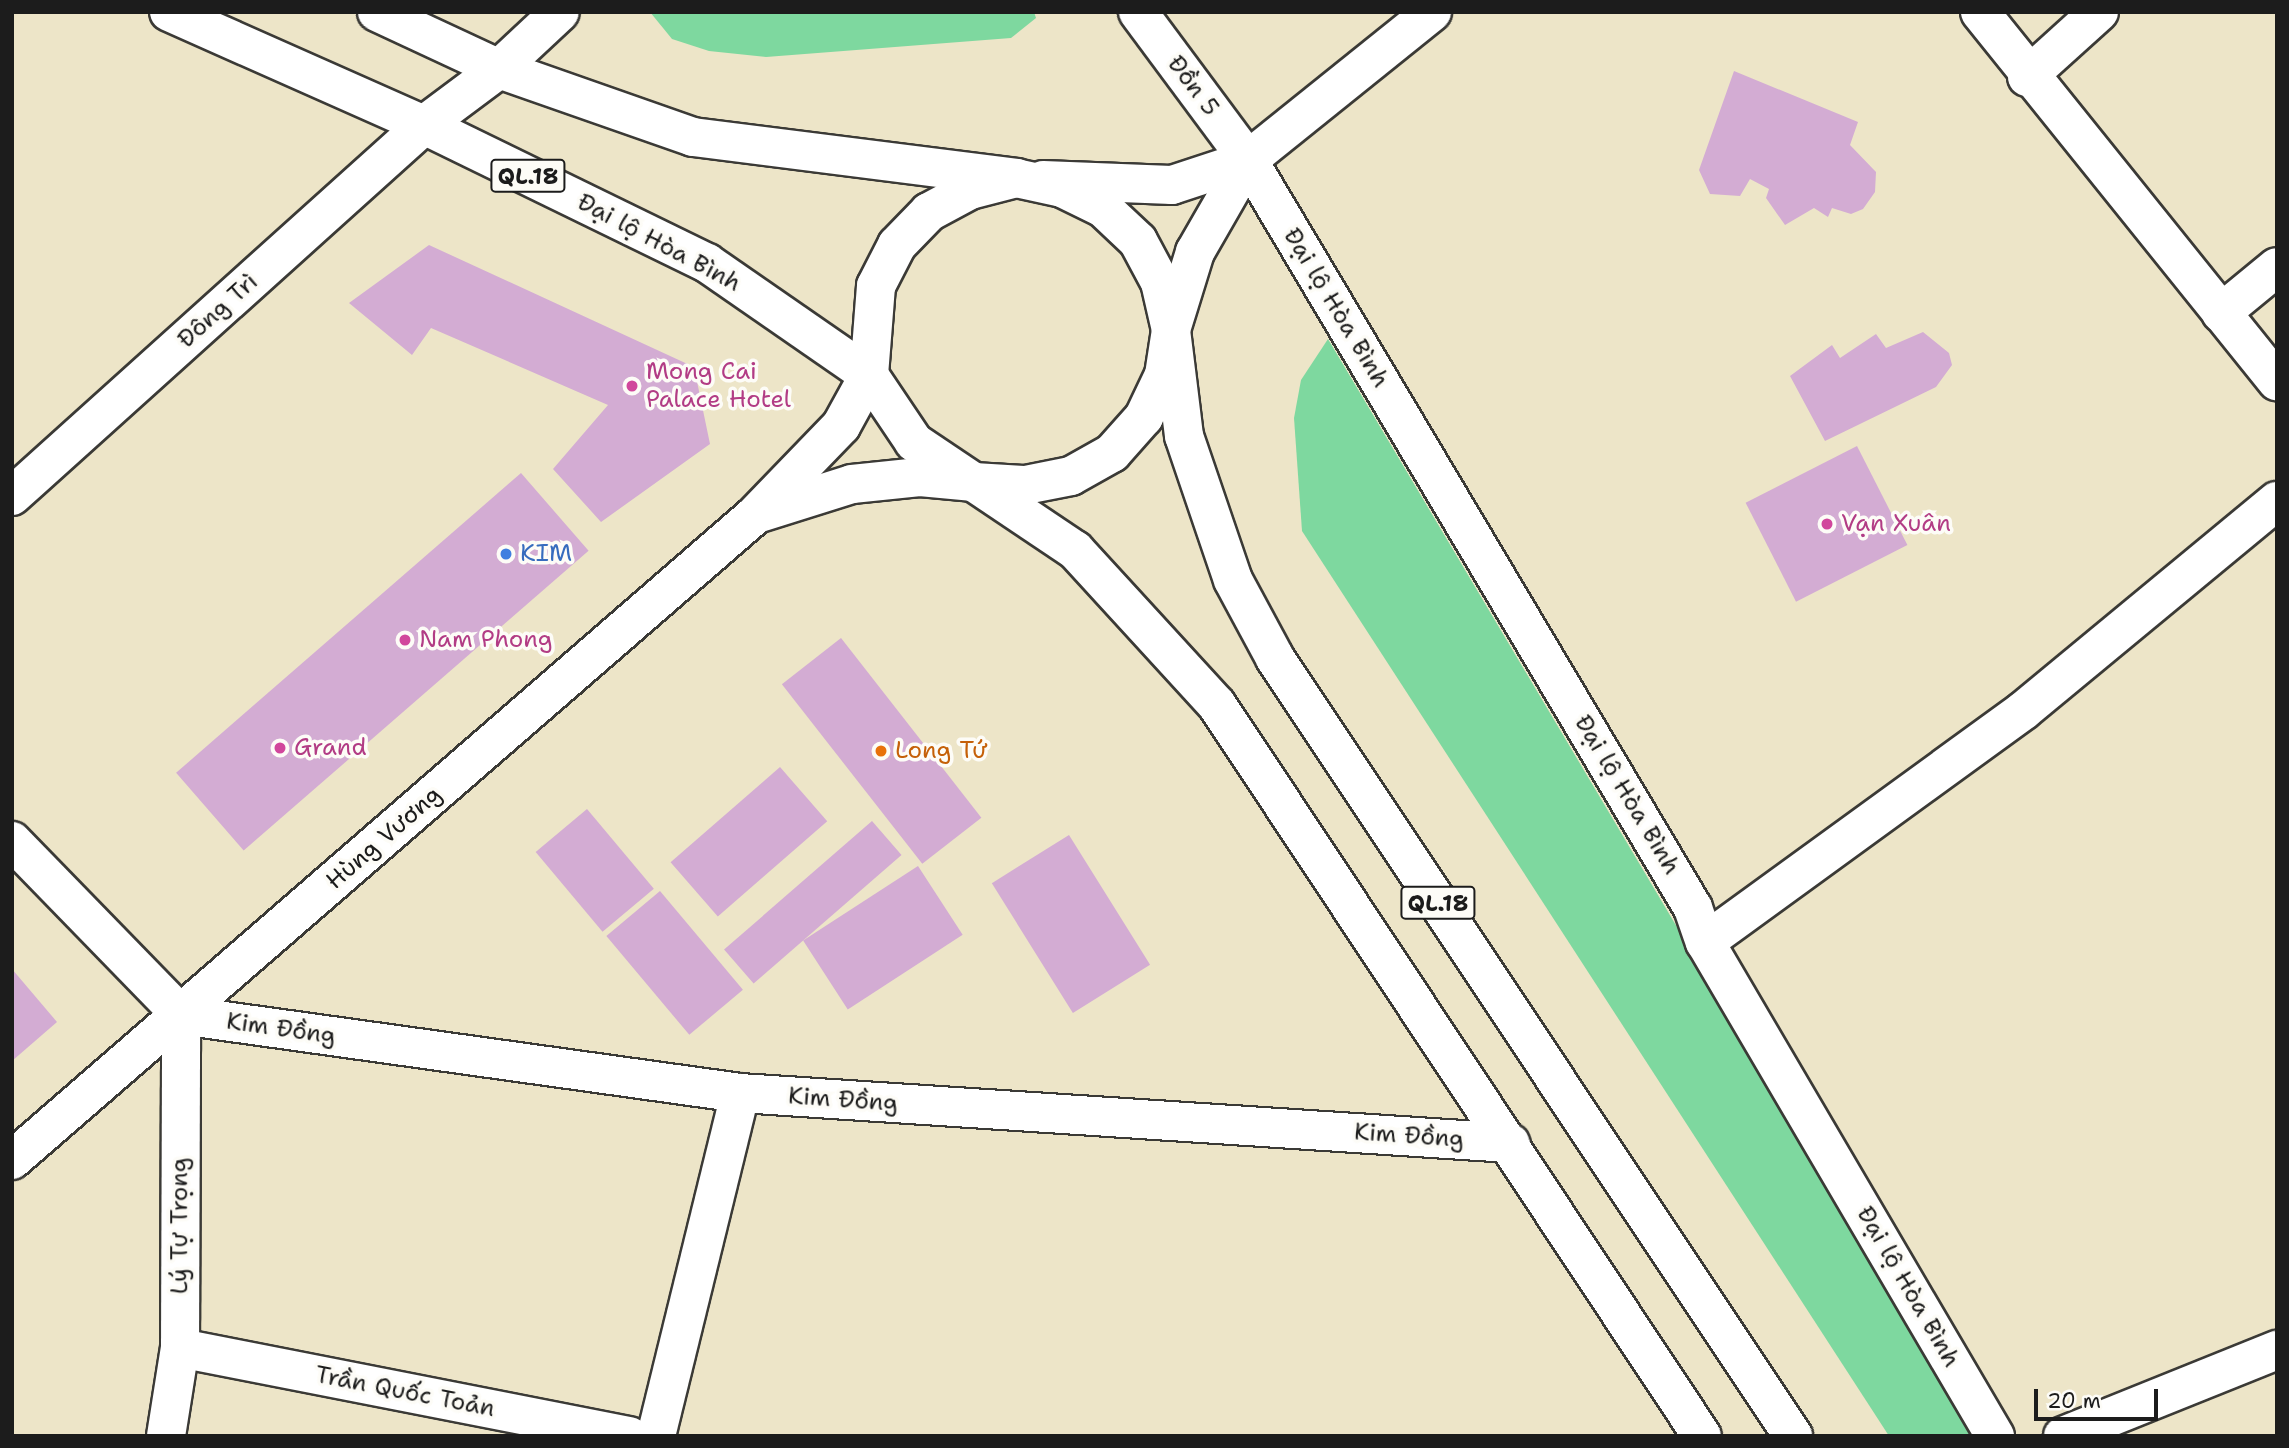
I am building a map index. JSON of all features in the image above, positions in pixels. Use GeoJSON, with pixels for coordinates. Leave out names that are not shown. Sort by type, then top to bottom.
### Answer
{"type":"FeatureCollection","features":[{"type":"Feature","properties":{"kind":"main road","name":"Đại lộ Hòa Bình"},"geometry":{"type":"LineString","coordinates":[[169,12],[424,125],[707,263],[869,375]]}},
{"type":"Feature","properties":{"kind":"main road"},"geometry":{"type":"LineString","coordinates":[[377,12],[499,69],[693,137],[1016,178],[1172,185],[1248,160],[1432,12]]}},
{"type":"Feature","properties":{"kind":"main road"},"geometry":{"type":"LineString","coordinates":[[499,69],[560,12]]}},
{"type":"Feature","properties":{"kind":"main road","name":"Đồn 5"},"geometry":{"type":"LineString","coordinates":[[1138,12],[1248,160]]}},
{"type":"Feature","properties":{"kind":"main road"},"geometry":{"type":"LineString","coordinates":[[1980,12],[2027,77],[2277,382]]}},
{"type":"Feature","properties":{"kind":"main road"},"geometry":{"type":"LineString","coordinates":[[2027,77],[2099,12]]}},
{"type":"Feature","properties":{"kind":"main road","name":"Đông Trì"},"geometry":{"type":"LineString","coordinates":[[12,496],[424,125],[499,69]]}},
{"type":"Feature","properties":{"kind":"main road","name":"Đại lộ Hòa Bình"},"geometry":{"type":"LineString","coordinates":[[1248,160],[1693,908],[1705,942],[1995,1436]]}},
{"type":"Feature","properties":{"kind":"main road"},"geometry":{"type":"LineString","coordinates":[[755,515],[852,484],[920,477],[1025,485],[1071,476],[1112,453],[1144,417],[1164,374],[1171,330],[1195,252],[1248,160]]}},
{"type":"Feature","properties":{"kind":"main road"},"geometry":{"type":"LineString","coordinates":[[974,482],[914,442],[869,375],[876,286],[897,245],[929,212],[970,190],[1016,178],[1062,188],[1104,208],[1138,240],[1160,282],[1171,330]]}},
{"type":"Feature","properties":{"kind":"main road"},"geometry":{"type":"LineString","coordinates":[[2221,313],[2277,267]]}},
{"type":"Feature","properties":{"kind":"main road","name":"QL.18"},"geometry":{"type":"LineString","coordinates":[[1171,330],[1184,436],[1233,580],[1275,658],[1777,1430]]}},
{"type":"Feature","properties":{"kind":"main road","name":"Hùng Vương"},"geometry":{"type":"LineString","coordinates":[[12,1160],[755,515],[841,426],[869,375]]}},
{"type":"Feature","properties":{"kind":"main road","name":"QL.18"},"geometry":{"type":"LineString","coordinates":[[974,482],[1075,550],[1217,705],[1702,1436]]}},
{"type":"Feature","properties":{"kind":"main road"},"geometry":{"type":"LineString","coordinates":[[1705,942],[2024,710],[2277,501]]}},
{"type":"Feature","properties":{"kind":"main road"},"geometry":{"type":"LineString","coordinates":[[12,841],[181,1015]]}},
{"type":"Feature","properties":{"kind":"main road","name":"Kim Đồng"},"geometry":{"type":"LineString","coordinates":[[181,1015],[740,1093],[1510,1143]]}},
{"type":"Feature","properties":{"kind":"main road","name":"Lý Tự Trọng"},"geometry":{"type":"LineString","coordinates":[[166,1436],[180,1348],[181,1015]]}},
{"type":"Feature","properties":{"kind":"main road"},"geometry":{"type":"LineString","coordinates":[[656,1436],[740,1093]]}},
{"type":"Feature","properties":{"kind":"main road","name":"Trần Quốc Toản"},"geometry":{"type":"LineString","coordinates":[[180,1348],[629,1436]]}},
{"type":"Feature","properties":{"kind":"main road"},"geometry":{"type":"LineString","coordinates":[[2063,1436],[2277,1350]]}},
{"type":"Feature","properties":{"kind":"green space"},"geometry":{"type":"Polygon","coordinates":[[[650,12],[1034,12],[1036,18],[1011,38],[766,57],[709,51],[672,39],[650,12]]]}},
{"type":"Feature","properties":{"kind":"green space"},"geometry":{"type":"Polygon","coordinates":[[[1328,339],[1979,1436],[1889,1436],[1302,531],[1294,418],[1301,380],[1328,339]]]}},
{"type":"Feature","properties":{"kind":"building"},"geometry":{"type":"Polygon","coordinates":[[[1734,71],[1858,122],[1850,145],[1876,172],[1875,192],[1863,209],[1851,214],[1832,208],[1828,217],[1814,208],[1785,225],[1766,198],[1769,189],[1750,179],[1740,196],[1710,194],[1699,170],[1734,71]]]}},
{"type":"Feature","properties":{"kind":"building","name":"Mong Cai Palace Hotel"},"geometry":{"type":"Polygon","coordinates":[[[429,245],[694,367],[710,444],[601,522],[553,469],[608,405],[431,328],[412,355],[349,303],[429,245]]]}},
{"type":"Feature","properties":{"kind":"building"},"geometry":{"type":"Polygon","coordinates":[[[1923,332],[1949,353],[1952,365],[1936,387],[1825,441],[1790,376],[1832,345],[1840,358],[1876,334],[1886,348],[1923,332]]]}},
{"type":"Feature","properties":{"kind":"building","name":"Vạn Xuân"},"geometry":{"type":"Polygon","coordinates":[[[1857,446],[1907,545],[1796,602],[1746,503],[1857,446]]]}},
{"type":"Feature","properties":{"kind":"building"},"geometry":{"type":"Polygon","coordinates":[[[521,473],[589,551],[244,851],[176,773],[521,473]]]}},
{"type":"Feature","properties":{"kind":"building","name":"Long Tứ"},"geometry":{"type":"Polygon","coordinates":[[[841,638],[981,818],[922,864],[782,684],[841,638]]]}},
{"type":"Feature","properties":{"kind":"building"},"geometry":{"type":"Polygon","coordinates":[[[780,767],[827,821],[718,916],[671,862],[780,767]]]}},
{"type":"Feature","properties":{"kind":"building"},"geometry":{"type":"Polygon","coordinates":[[[587,809],[654,889],[603,932],[536,852],[587,809]]]}},
{"type":"Feature","properties":{"kind":"building"},"geometry":{"type":"Polygon","coordinates":[[[872,821],[902,855],[754,984],[724,950],[872,821]]]}},
{"type":"Feature","properties":{"kind":"building"},"geometry":{"type":"Polygon","coordinates":[[[1069,835],[1150,965],[1073,1013],[992,883],[1069,835]]]}},
{"type":"Feature","properties":{"kind":"building"},"geometry":{"type":"Polygon","coordinates":[[[918,866],[963,935],[848,1009],[803,941],[918,866]]]}},
{"type":"Feature","properties":{"kind":"building"},"geometry":{"type":"Polygon","coordinates":[[[660,891],[743,990],[689,1035],[606,936],[660,891]]]}},
{"type":"Feature","properties":{"kind":"building"},"geometry":{"type":"Polygon","coordinates":[[[12,969],[57,1022],[12,1061],[12,969]]]}},
{"type":"Feature","properties":{"kind":"place","name":"Mong Cai Palace Hotel"},"geometry":{"type":"Point","coordinates":[632,386]}},
{"type":"Feature","properties":{"kind":"place","name":"Vạn Xuân"},"geometry":{"type":"Point","coordinates":[1827,524]}},
{"type":"Feature","properties":{"kind":"place","name":"KIM"},"geometry":{"type":"Point","coordinates":[506,554]}},
{"type":"Feature","properties":{"kind":"place","name":"Nam Phong"},"geometry":{"type":"Point","coordinates":[405,640]}},
{"type":"Feature","properties":{"kind":"place","name":"Grand"},"geometry":{"type":"Point","coordinates":[280,748]}},
{"type":"Feature","properties":{"kind":"place","name":"Long Tứ"},"geometry":{"type":"Point","coordinates":[881,751]}}]}
